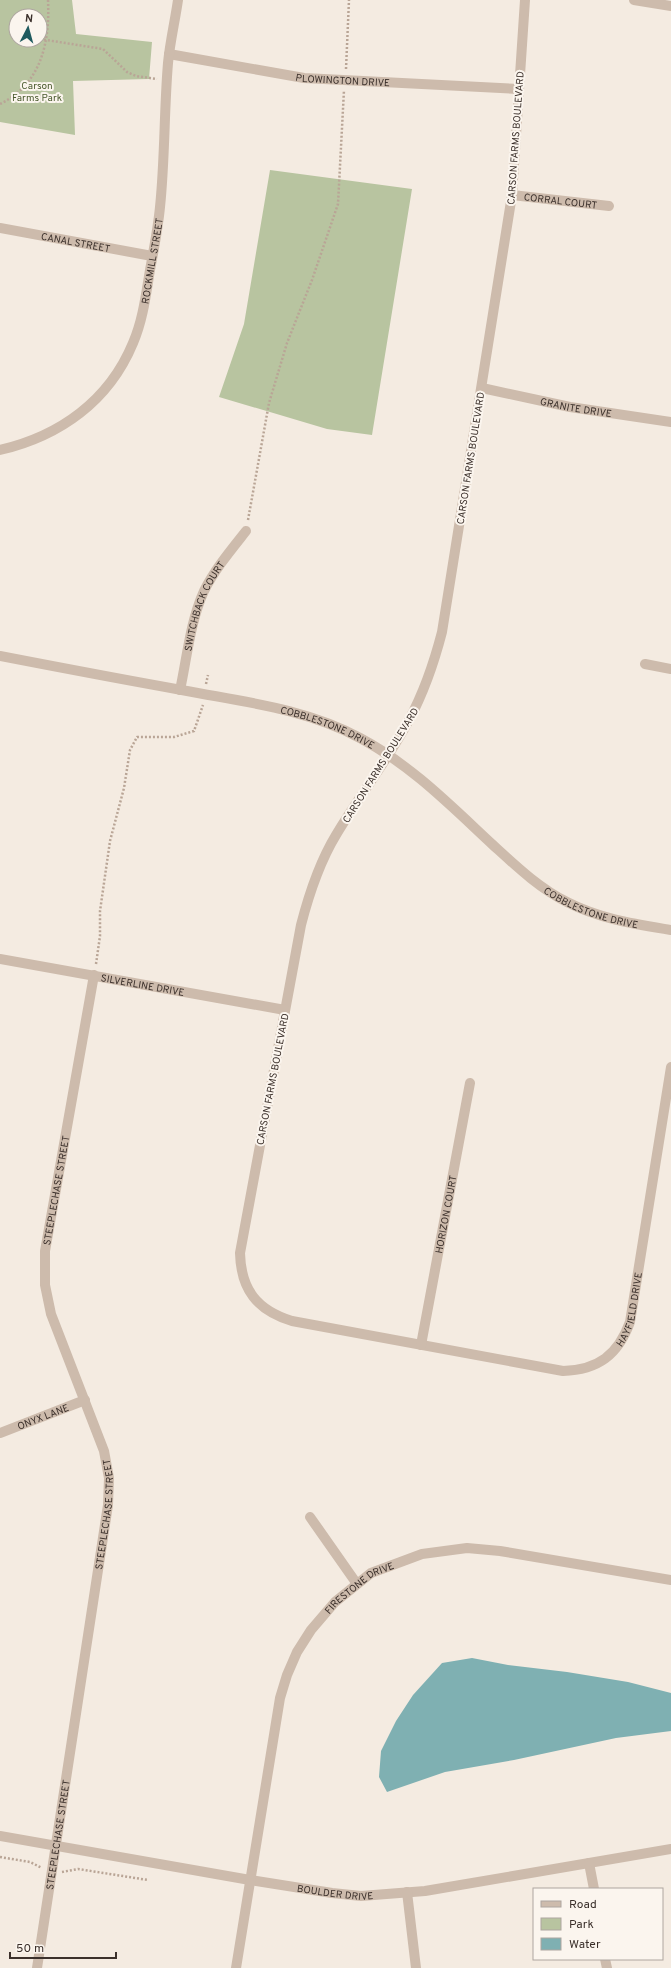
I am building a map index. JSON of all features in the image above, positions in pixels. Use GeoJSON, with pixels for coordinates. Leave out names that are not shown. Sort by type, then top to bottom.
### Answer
{"type":"FeatureCollection","features":[{"type":"Feature","properties":{"kind":"street","name":"ROCKMILL STREET"},"geometry":{"type":"LineString","coordinates":[[0,450],[21,445],[44,436],[68,423],[87,408],[106,388],[120,368],[133,343],[142,317],[160,209],[169,54],[178,0]]}},
{"type":"Feature","properties":{"kind":"street","name":"CARSON FARMS BOULEVARD"},"geometry":{"type":"LineString","coordinates":[[421,1345],[292,1321],[276,1316],[263,1307],[253,1297],[245,1283],[240,1268],[240,1253],[301,925],[308,898],[320,866],[335,836],[408,722],[423,691],[442,632],[512,195],[525,0]]}},
{"type":"Feature","properties":{"kind":"street"},"geometry":{"type":"LineString","coordinates":[[634,0],[671,6]]}},
{"type":"Feature","properties":{"kind":"street","name":"PLOWINGTON DRIVE"},"geometry":{"type":"LineString","coordinates":[[169,54],[304,78],[519,89]]}},
{"type":"Feature","properties":{"kind":"street","name":"CORRAL COURT"},"geometry":{"type":"LineString","coordinates":[[512,195],[609,206]]}},
{"type":"Feature","properties":{"kind":"street","name":"CANAL STREET"},"geometry":{"type":"LineString","coordinates":[[0,228],[152,256]]}},
{"type":"Feature","properties":{"kind":"street","name":"GRANITE DRIVE"},"geometry":{"type":"LineString","coordinates":[[482,388],[570,407],[671,422]]}},
{"type":"Feature","properties":{"kind":"street","name":"SWITCHBACK COURT"},"geometry":{"type":"LineString","coordinates":[[180,690],[195,616],[204,592],[216,570],[246,531]]}},
{"type":"Feature","properties":{"kind":"street","name":"COBBLESTONE DRIVE"},"geometry":{"type":"LineString","coordinates":[[0,656],[294,712],[359,737],[388,754],[418,776],[521,870],[566,902],[592,913],[622,922],[671,930]]}},
{"type":"Feature","properties":{"kind":"street"},"geometry":{"type":"LineString","coordinates":[[645,664],[671,669]]}},
{"type":"Feature","properties":{"kind":"street","name":"SILVERLINE DRIVE"},"geometry":{"type":"LineString","coordinates":[[0,959],[285,1010]]}},
{"type":"Feature","properties":{"kind":"street","name":"STEEPLECHASE STREET"},"geometry":{"type":"LineString","coordinates":[[37,1968],[108,1505],[109,1478],[104,1451],[51,1314],[45,1285],[45,1251],[94,975]]}},
{"type":"Feature","properties":{"kind":"street","name":"HAYFIELD DRIVE"},"geometry":{"type":"LineString","coordinates":[[421,1345],[563,1371],[578,1371],[592,1366],[605,1360],[616,1349],[625,1336],[630,1322],[671,1067]]}},
{"type":"Feature","properties":{"kind":"street","name":"HORIZON COURT"},"geometry":{"type":"LineString","coordinates":[[421,1345],[470,1083]]}},
{"type":"Feature","properties":{"kind":"street","name":"ONYX LANE"},"geometry":{"type":"LineString","coordinates":[[0,1433],[85,1400]]}},
{"type":"Feature","properties":{"kind":"street"},"geometry":{"type":"LineString","coordinates":[[310,1517],[357,1584]]}},
{"type":"Feature","properties":{"kind":"street","name":"FIRESTONE DRIVE"},"geometry":{"type":"LineString","coordinates":[[236,1968],[280,1698],[287,1675],[297,1652],[311,1630],[335,1602],[371,1574],[422,1554],[467,1548],[500,1551],[671,1580]]}},
{"type":"Feature","properties":{"kind":"street","name":"BOULDER DRIVE"},"geometry":{"type":"LineString","coordinates":[[0,1836],[250,1880],[361,1896],[425,1891],[671,1849]]}},
{"type":"Feature","properties":{"kind":"street"},"geometry":{"type":"LineString","coordinates":[[589,1863],[594,1888]]}},
{"type":"Feature","properties":{"kind":"street"},"geometry":{"type":"LineString","coordinates":[[407,1892],[416,1968]]}},
{"type":"Feature","properties":{"kind":"path"},"geometry":{"type":"LineString","coordinates":[[246,531],[269,403],[287,343],[312,280],[338,204],[349,0]]}},
{"type":"Feature","properties":{"kind":"path"},"geometry":{"type":"LineString","coordinates":[[48,40],[103,49],[132,74],[167,80]]}},
{"type":"Feature","properties":{"kind":"path"},"geometry":{"type":"LineString","coordinates":[[0,104],[24,88],[34,75],[40,62],[43,48]]}},
{"type":"Feature","properties":{"kind":"path"},"geometry":{"type":"LineString","coordinates":[[94,975],[99,951],[100,911],[110,841],[124,788],[130,750],[137,737],[174,737],[194,731],[202,712],[208,675]]}},
{"type":"Feature","properties":{"kind":"path"},"geometry":{"type":"LineString","coordinates":[[0,1857],[30,1862],[41,1868],[64,1872],[78,1869],[148,1880]]}},
{"type":"Feature","properties":{"kind":"green space","name":"Carson Farms Park"},"geometry":{"type":"Polygon","coordinates":[[[0,0],[72,0],[76,34],[152,42],[149,79],[73,81],[75,135],[0,122],[0,0]]]}},
{"type":"Feature","properties":{"kind":"green space"},"geometry":{"type":"Polygon","coordinates":[[[270,170],[412,189],[372,435],[327,429],[219,397],[244,324],[270,170]]]}},
{"type":"Feature","properties":{"kind":"water"},"geometry":{"type":"Polygon","coordinates":[[[472,1658],[508,1665],[567,1672],[628,1682],[671,1693],[671,1731],[616,1738],[514,1760],[445,1772],[387,1792],[379,1777],[381,1751],[396,1721],[413,1695],[442,1663],[472,1658]]]}}]}
